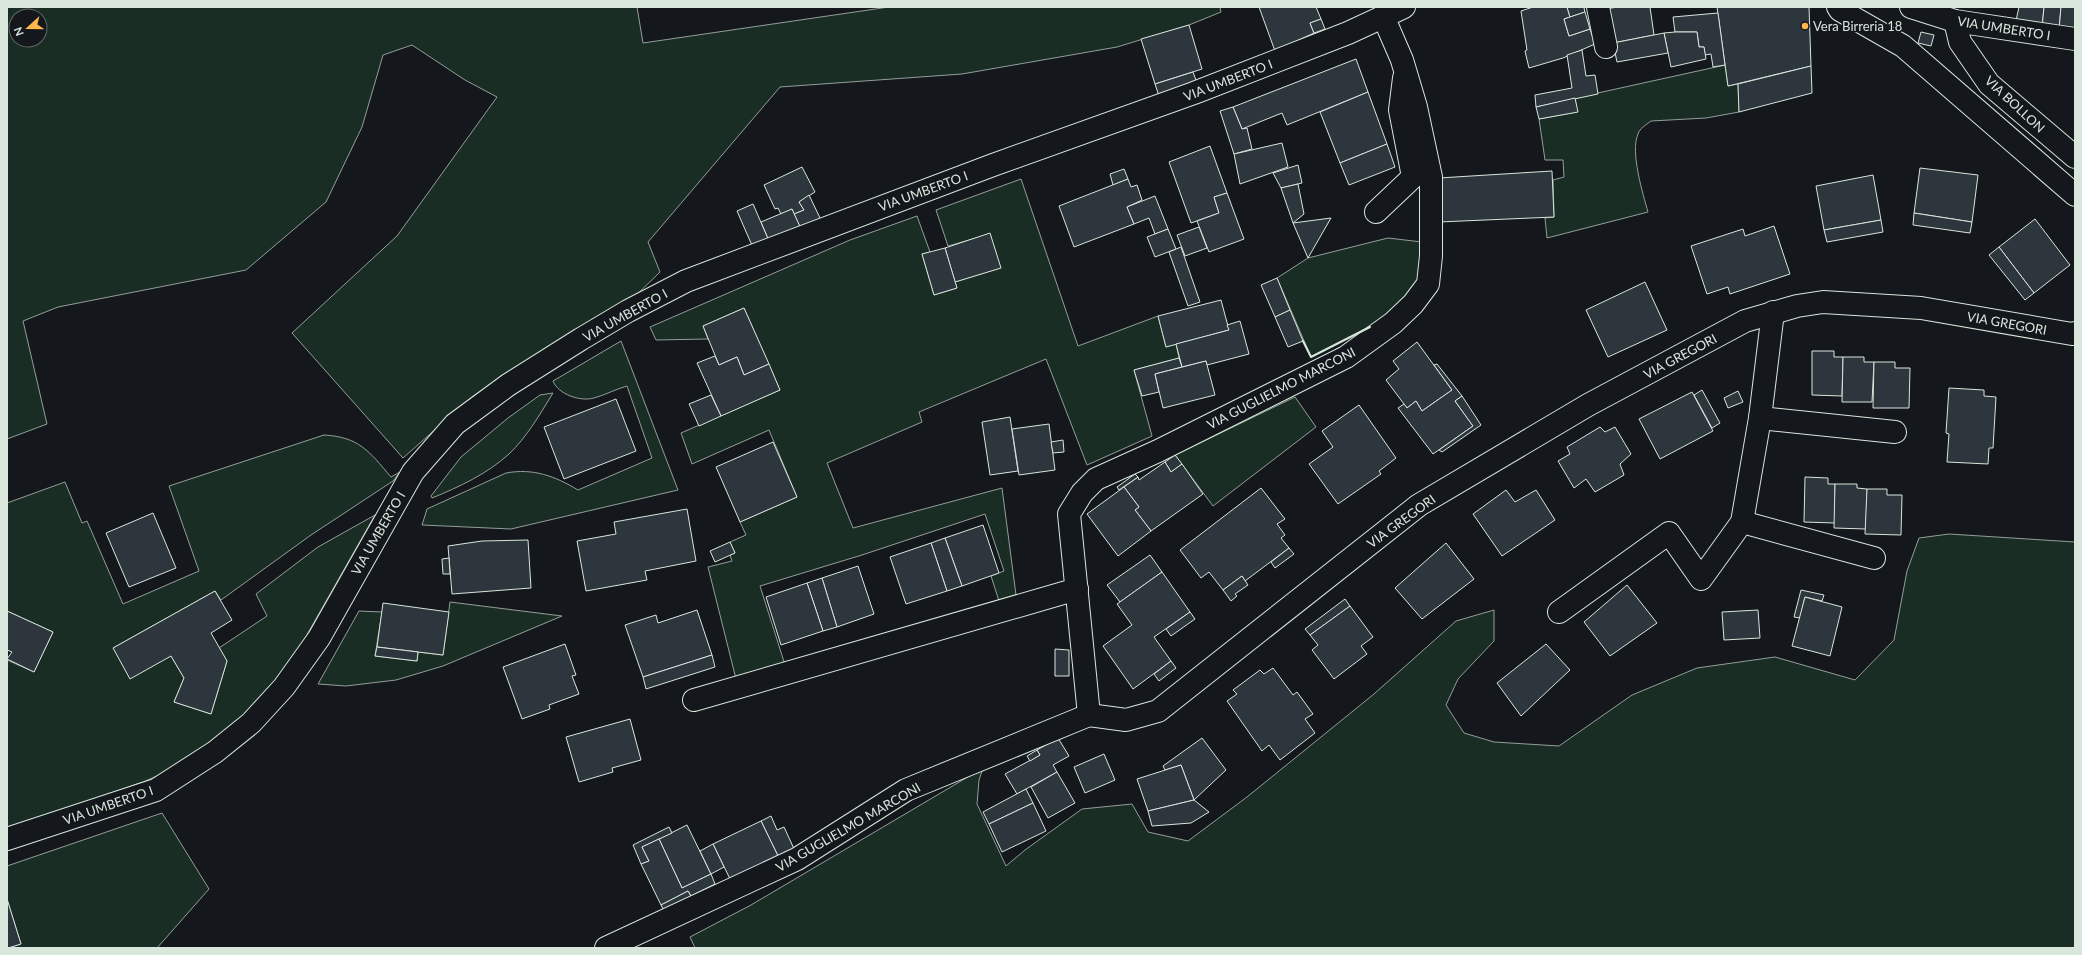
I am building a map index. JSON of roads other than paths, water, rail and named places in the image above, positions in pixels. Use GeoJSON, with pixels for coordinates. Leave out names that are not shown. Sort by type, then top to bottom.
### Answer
{"type":"FeatureCollection","features":[{"type":"Feature","properties":{"kind":"street","name":"VIA UMBERTO I"},"geometry":{"type":"LineString","coordinates":[[7,839],[156,790],[215,752],[251,723],[284,687],[319,638],[413,472],[455,424],[508,385],[628,311],[686,281],[971,174],[1194,93],[1348,33],[1404,7]]}},
{"type":"Feature","properties":{"kind":"street"},"geometry":{"type":"LineString","coordinates":[[1598,7],[1606,47]]}},
{"type":"Feature","properties":{"kind":"street"},"geometry":{"type":"LineString","coordinates":[[1838,7],[1840,10],[1903,46],[2075,195]]}},
{"type":"Feature","properties":{"kind":"street","name":"VIA UMBERTO I"},"geometry":{"type":"LineString","coordinates":[[1911,7],[1955,21],[2017,32],[2075,39]]}},
{"type":"Feature","properties":{"kind":"street","name":"VIA GUGLIELMO MARCONI"},"geometry":{"type":"LineString","coordinates":[[606,948],[797,859],[906,790],[1088,715],[1069,514],[1082,493],[1096,479],[1158,451],[1346,357],[1403,314],[1413,304],[1428,284],[1431,256],[1431,178],[1416,107],[1405,71],[1383,16]]}},
{"type":"Feature","properties":{"kind":"street","name":"VIA BOLLON"},"geometry":{"type":"LineString","coordinates":[[1955,21],[1960,42],[1989,84],[2075,157]]}},
{"type":"Feature","properties":{"kind":"street","name":"VIA GUGLIELMO MARCONI"},"geometry":{"type":"LineString","coordinates":[[1376,212],[1413,177],[1400,110],[1405,71]]}},
{"type":"Feature","properties":{"kind":"street","name":"VIA GREGORI"},"geometry":{"type":"LineString","coordinates":[[1088,715],[1126,720],[1158,711],[1419,505],[1588,405],[1745,321],[1773,312],[1823,302],[1921,308],[2075,334]]}},
{"type":"Feature","properties":{"kind":"street"},"geometry":{"type":"LineString","coordinates":[[1559,612],[1668,533],[1701,579],[1742,522],[1760,418],[1773,312]]}},
{"type":"Feature","properties":{"kind":"street"},"geometry":{"type":"LineString","coordinates":[[1760,418],[1895,432]]}},
{"type":"Feature","properties":{"kind":"street"},"geometry":{"type":"LineString","coordinates":[[1742,522],[1874,558]]}},
{"type":"Feature","properties":{"kind":"street"},"geometry":{"type":"LineString","coordinates":[[694,700],[1077,589]]}},
{"type":"Feature","properties":{"kind":"place","name":"Vera Birreria 18"},"geometry":{"type":"Point","coordinates":[1805,26]}}]}
